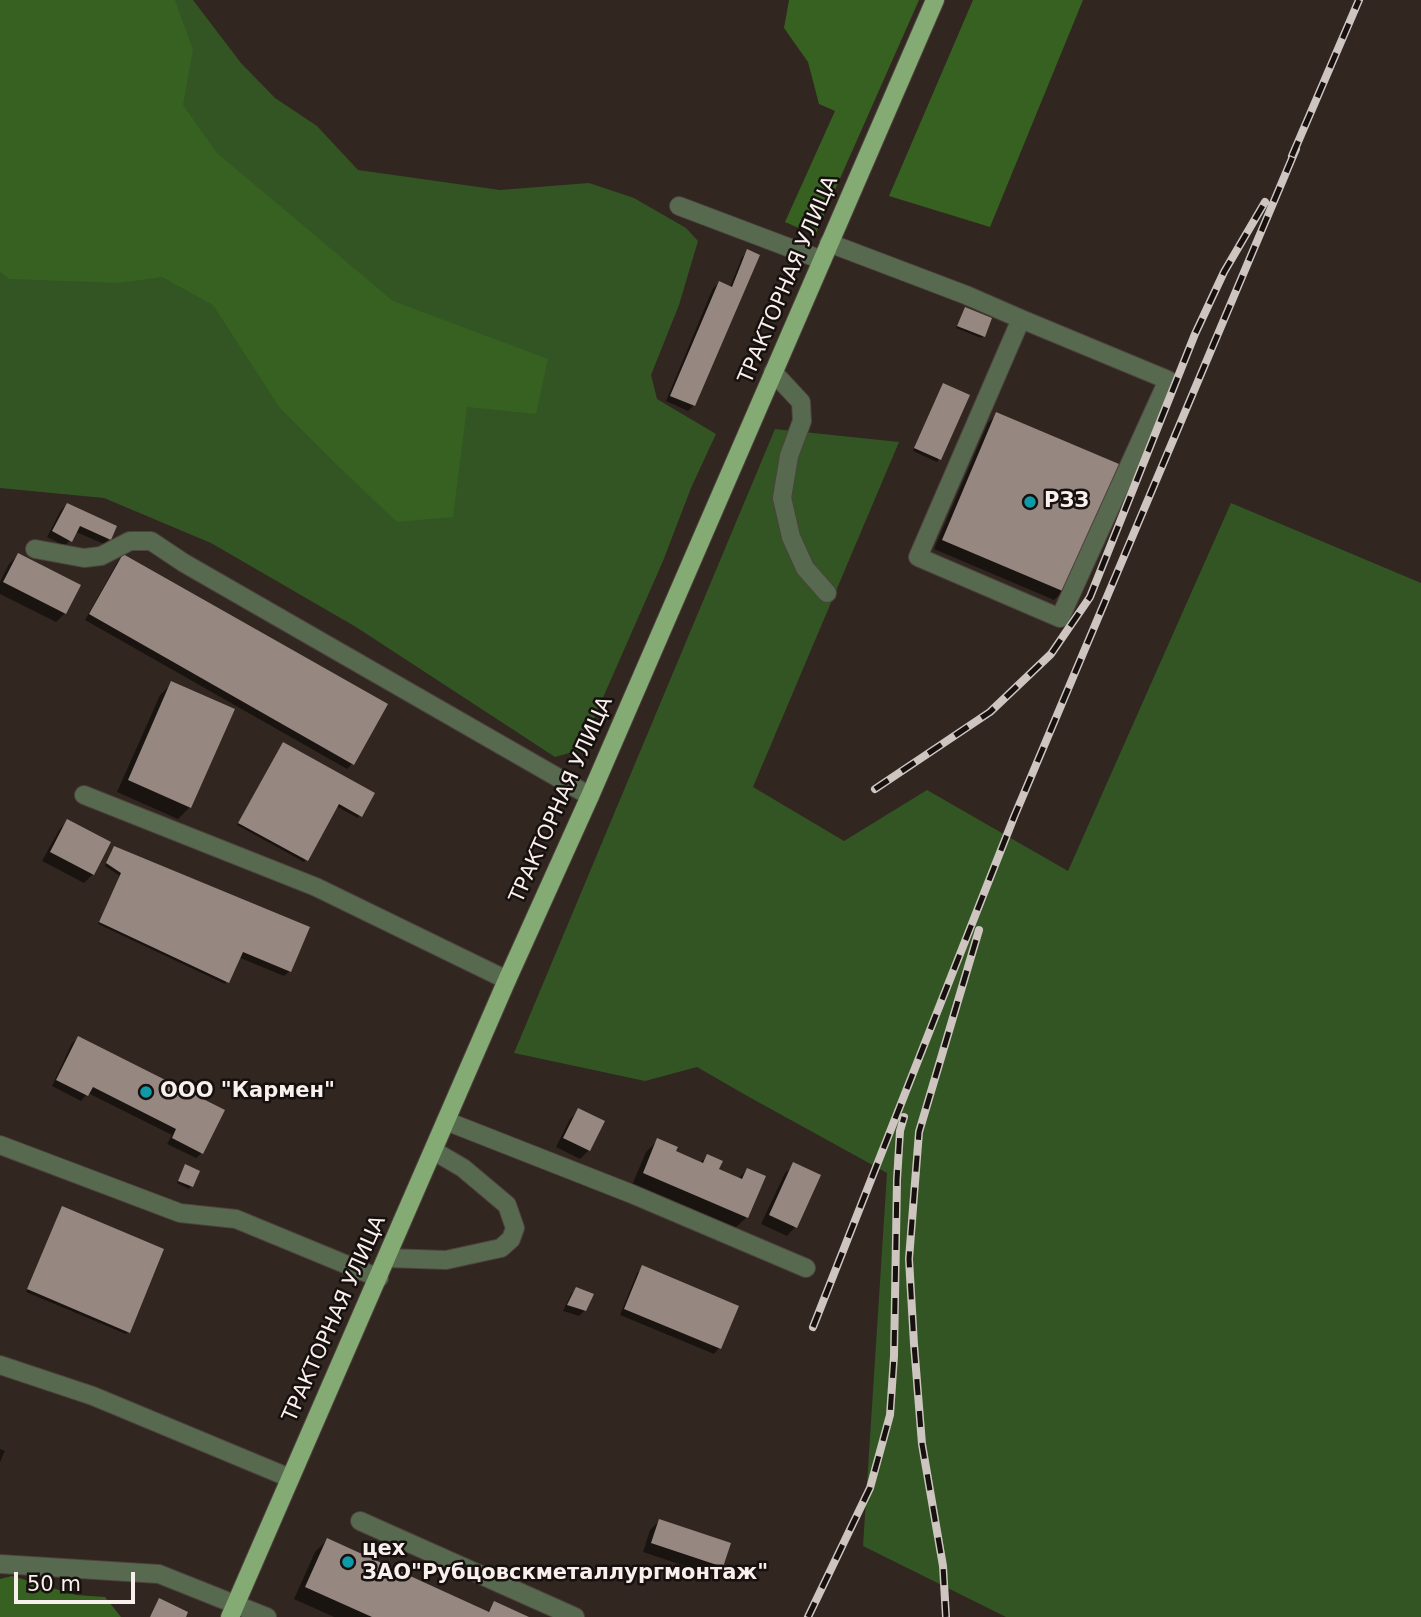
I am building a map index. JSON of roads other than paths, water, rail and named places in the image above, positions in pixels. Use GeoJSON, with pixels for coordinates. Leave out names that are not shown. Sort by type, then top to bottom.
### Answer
{"type":"FeatureCollection","features":[{"type":"Feature","properties":{"kind":"main road","name":"ТРАКТОРНАЯ УЛИЦА"},"geometry":{"type":"LineString","coordinates":[[233,1610],[935,0]]}},
{"type":"Feature","properties":{"kind":"lane"},"geometry":{"type":"LineString","coordinates":[[679,206],[966,295],[1168,380],[1060,618],[918,557],[1021,319]]}},
{"type":"Feature","properties":{"kind":"lane"},"geometry":{"type":"LineString","coordinates":[[773,372],[801,402],[803,421],[789,456],[782,498],[791,537],[805,568],[827,593]]}},
{"type":"Feature","properties":{"kind":"lane"},"geometry":{"type":"LineString","coordinates":[[36,549],[84,558],[101,556],[130,541],[151,541],[184,563],[590,796]]}},
{"type":"Feature","properties":{"kind":"lane"},"geometry":{"type":"LineString","coordinates":[[83,795],[316,887],[507,980]]}},
{"type":"Feature","properties":{"kind":"lane"},"geometry":{"type":"LineString","coordinates":[[446,1121],[632,1194],[806,1268]]}},
{"type":"Feature","properties":{"kind":"lane"},"geometry":{"type":"LineString","coordinates":[[0,1145],[180,1213],[236,1219],[379,1278]]}},
{"type":"Feature","properties":{"kind":"lane"},"geometry":{"type":"LineString","coordinates":[[387,1258],[446,1261],[501,1248],[511,1239],[515,1228],[507,1205],[463,1168],[434,1151]]}},
{"type":"Feature","properties":{"kind":"lane"},"geometry":{"type":"LineString","coordinates":[[0,1365],[97,1398],[290,1478]]}},
{"type":"Feature","properties":{"kind":"lane"},"geometry":{"type":"LineString","coordinates":[[360,1521],[547,1611],[575,1617]]}},
{"type":"Feature","properties":{"kind":"lane"},"geometry":{"type":"LineString","coordinates":[[0,1564],[159,1574],[233,1610],[267,1617]]}},
{"type":"Feature","properties":{"kind":"railway"},"geometry":{"type":"LineString","coordinates":[[1292,156],[1359,0]]}},
{"type":"Feature","properties":{"kind":"railway"},"geometry":{"type":"LineString","coordinates":[[813,1327],[1014,817],[1296,149]]}},
{"type":"Feature","properties":{"kind":"railway"},"geometry":{"type":"LineString","coordinates":[[875,789],[990,712],[1051,654],[1090,597],[1195,334],[1224,272],[1265,202]]}},
{"type":"Feature","properties":{"kind":"railway"},"geometry":{"type":"LineString","coordinates":[[946,1617],[943,1566],[922,1444],[909,1259],[919,1132],[979,930]]}},
{"type":"Feature","properties":{"kind":"railway"},"geometry":{"type":"LineString","coordinates":[[808,1617],[870,1488],[890,1415],[894,1356],[897,1180],[900,1131],[904,1117]]}},
{"type":"Feature","properties":{"kind":"place","name":"РЗЗ"},"geometry":{"type":"Point","coordinates":[1030,502]}},
{"type":"Feature","properties":{"kind":"place","name":"ООО \"Кармен\""},"geometry":{"type":"Point","coordinates":[146,1092]}},
{"type":"Feature","properties":{"kind":"place","name":"цех ЗАО\"Рубцовскметаллургмонтаж\""},"geometry":{"type":"Point","coordinates":[348,1562]}}]}
